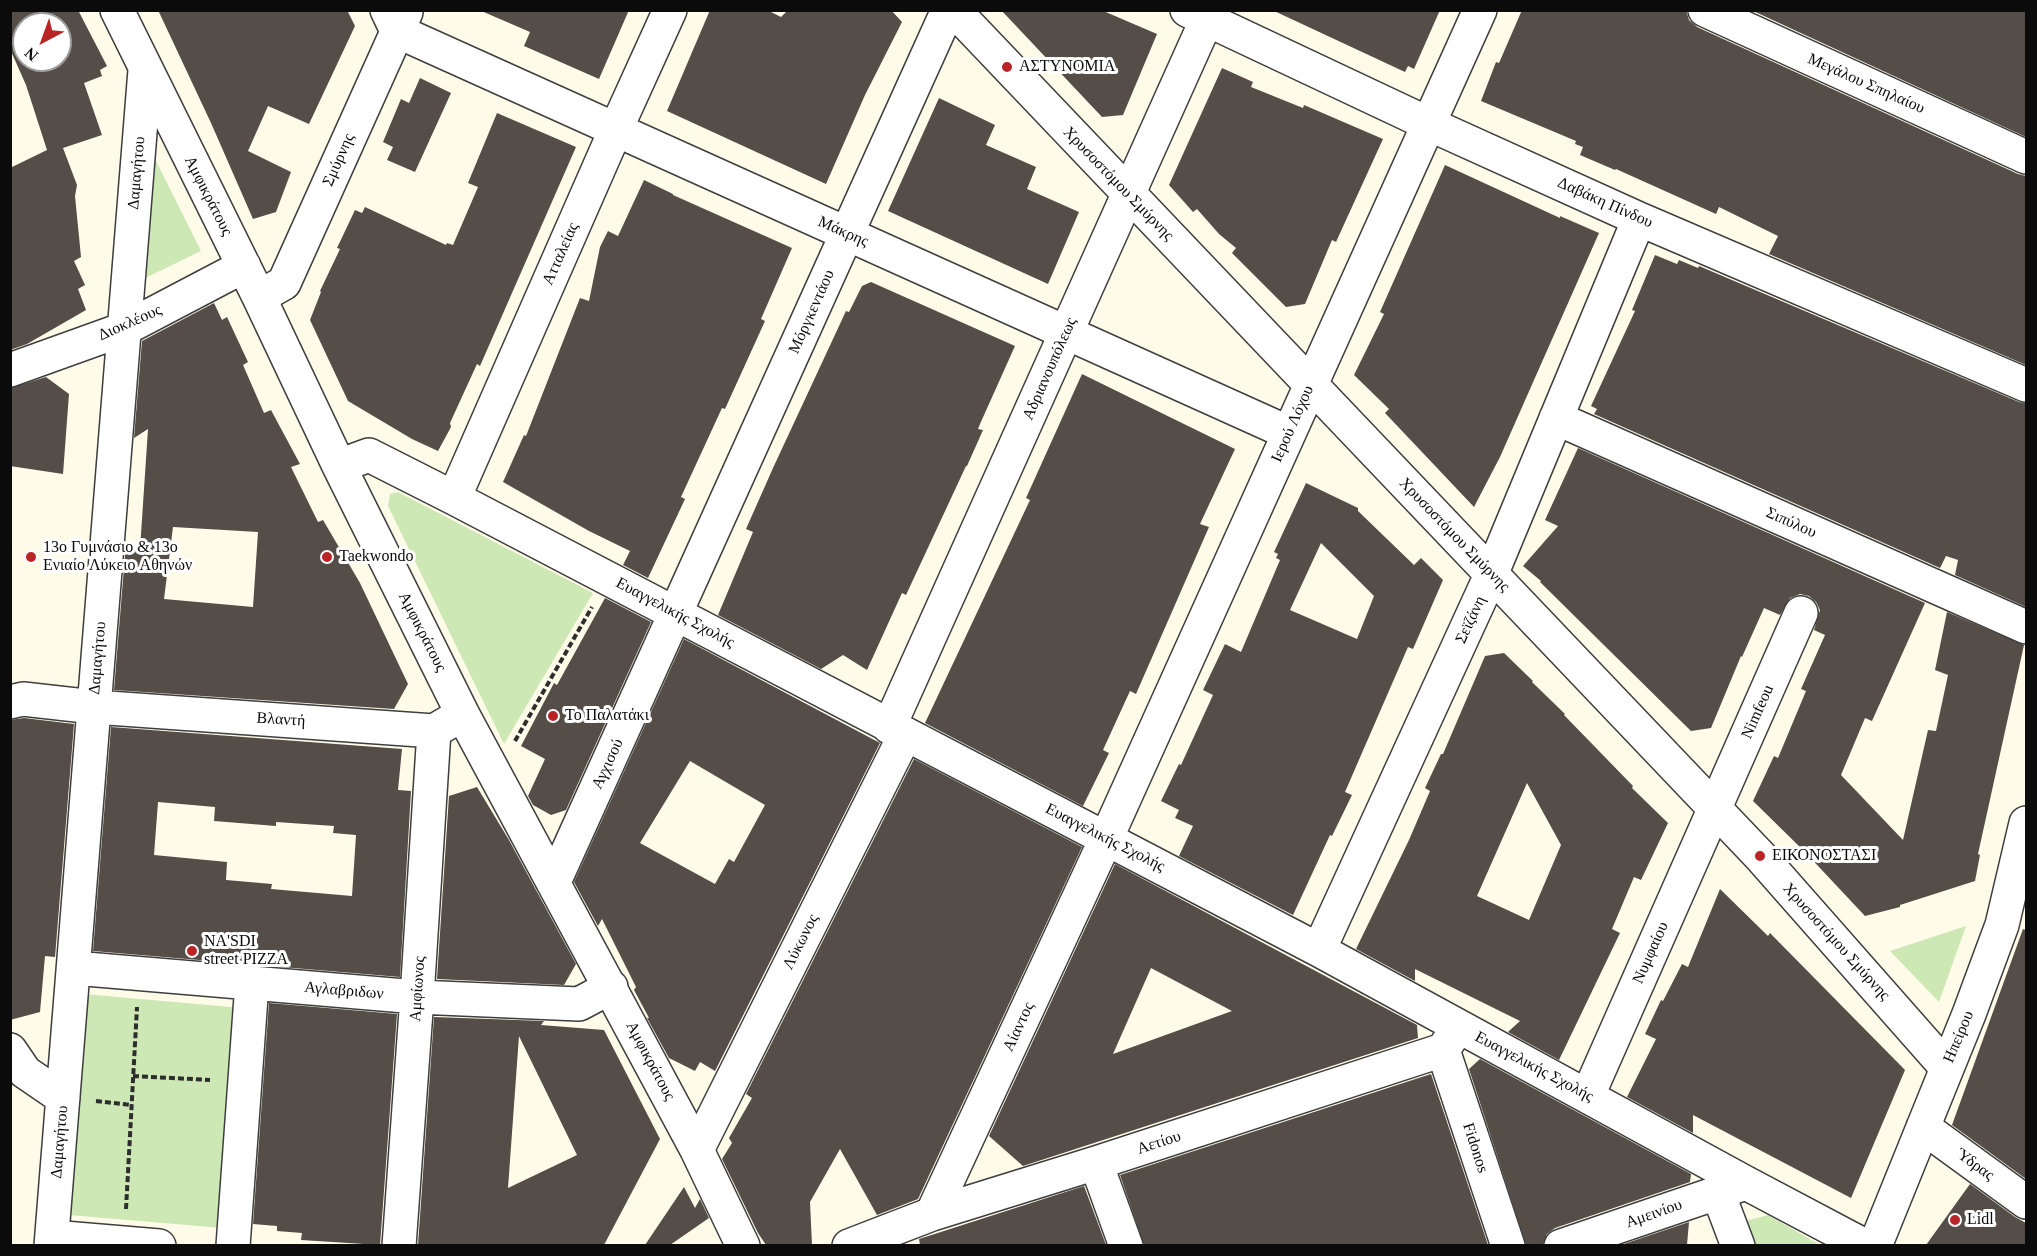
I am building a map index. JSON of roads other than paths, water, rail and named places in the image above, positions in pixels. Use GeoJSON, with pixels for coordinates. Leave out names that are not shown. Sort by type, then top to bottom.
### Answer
{"type":"FeatureCollection","features":[{"type":"Feature","properties":{"kind":"street","name":"Αμφικράτους"},"geometry":{"type":"LineString","coordinates":[[117,10],[463,715],[697,1150],[742,1245]]}},
{"type":"Feature","properties":{"kind":"street","name":"Ατταλείας"},"geometry":{"type":"LineString","coordinates":[[454,498],[670,10]]}},
{"type":"Feature","properties":{"kind":"street","name":"Μόργκεντάου"},"geometry":{"type":"LineString","coordinates":[[677,613],[948,10]]}},
{"type":"Feature","properties":{"kind":"street","name":"Χρυσοστόμου Σμύρνης"},"geometry":{"type":"LineString","coordinates":[[954,10],[1760,856],[1946,1067]]}},
{"type":"Feature","properties":{"kind":"street","name":"Ιερού Λόχου"},"geometry":{"type":"LineString","coordinates":[[1106,839],[1480,10]]}},
{"type":"Feature","properties":{"kind":"street","name":"Μεγάλου Σπηλαίου"},"geometry":{"type":"LineString","coordinates":[[1705,10],[2026,157]]}},
{"type":"Feature","properties":{"kind":"street","name":"Αδριανουπόλεως"},"geometry":{"type":"LineString","coordinates":[[897,731],[1066,332],[1128,195],[1202,14]]}},
{"type":"Feature","properties":{"kind":"street","name":"Δαβάκη Πίνδου"},"geometry":{"type":"LineString","coordinates":[[1202,14],[1429,124],[1639,219],[2026,385]]}},
{"type":"Feature","properties":{"kind":"street","name":"Μάκρης"},"geometry":{"type":"LineString","coordinates":[[397,17],[616,129],[1289,433]]}},
{"type":"Feature","properties":{"kind":"street","name":"Σμύρνης"},"geometry":{"type":"LineString","coordinates":[[259,297],[284,283],[397,17]]}},
{"type":"Feature","properties":{"kind":"street","name":"Δαμαγήτου"},"geometry":{"type":"LineString","coordinates":[[52,1241],[145,70]]}},
{"type":"Feature","properties":{"kind":"street","name":"Σεϊζάνη"},"geometry":{"type":"LineString","coordinates":[[1319,950],[1491,575],[1639,219]]}},
{"type":"Feature","properties":{"kind":"street","name":"Διοκλέους"},"geometry":{"type":"LineString","coordinates":[[10,369],[124,329],[244,266]]}},
{"type":"Feature","properties":{"kind":"street","name":"Σιπύλου"},"geometry":{"type":"LineString","coordinates":[[1556,418],[2026,627]]}},
{"type":"Feature","properties":{"kind":"street","name":"Ευαγγελικής Σχολής"},"geometry":{"type":"LineString","coordinates":[[339,466],[369,455],[454,498],[1319,950],[1451,1038],[1588,1095],[1732,1188],[1865,1245]]}},
{"type":"Feature","properties":{"kind":"street","name":"Αγχισού"},"geometry":{"type":"LineString","coordinates":[[554,882],[677,613]]}},
{"type":"Feature","properties":{"kind":"street","name":"Nimfeou"},"geometry":{"type":"LineString","coordinates":[[1715,810],[1801,613]]}},
{"type":"Feature","properties":{"kind":"street","name":"Βλαντή"},"geometry":{"type":"LineString","coordinates":[[10,702],[23,699],[94,707],[434,731]]}},
{"type":"Feature","properties":{"kind":"street"},"geometry":{"type":"LineString","coordinates":[[434,731],[463,715]]}},
{"type":"Feature","properties":{"kind":"street","name":"Αμφίωνος"},"geometry":{"type":"LineString","coordinates":[[399,1245],[434,731]]}},
{"type":"Feature","properties":{"kind":"street","name":"Λύκωνος"},"geometry":{"type":"LineString","coordinates":[[697,1150],[897,731]]}},
{"type":"Feature","properties":{"kind":"street","name":"Νυμφαίου"},"geometry":{"type":"LineString","coordinates":[[1588,1095],[1715,810]]}},
{"type":"Feature","properties":{"kind":"street","name":"Ηπείρου"},"geometry":{"type":"LineString","coordinates":[[1875,1245],[1969,1014],[2014,932],[2026,823]]}},
{"type":"Feature","properties":{"kind":"street","name":"Αίαντος"},"geometry":{"type":"LineString","coordinates":[[932,1214],[1106,839]]}},
{"type":"Feature","properties":{"kind":"street","name":"Αγλαβριδων"},"geometry":{"type":"LineString","coordinates":[[74,968],[417,997],[579,1004],[611,987]]}},
{"type":"Feature","properties":{"kind":"street"},"geometry":{"type":"LineString","coordinates":[[233,1245],[252,983]]}},
{"type":"Feature","properties":{"kind":"street","name":"Αετίου"},"geometry":{"type":"LineString","coordinates":[[849,1245],[932,1214],[1096,1163],[1451,1038]]}},
{"type":"Feature","properties":{"kind":"street","name":"Fidonos"},"geometry":{"type":"LineString","coordinates":[[1451,1038],[1508,1245]]}},
{"type":"Feature","properties":{"kind":"street"},"geometry":{"type":"LineString","coordinates":[[15,1068],[63,1098]]}},
{"type":"Feature","properties":{"kind":"street","name":"Ύδρας"},"geometry":{"type":"LineString","coordinates":[[1923,1127],[2026,1202]]}},
{"type":"Feature","properties":{"kind":"street"},"geometry":{"type":"LineString","coordinates":[[1096,1163],[1125,1245]]}},
{"type":"Feature","properties":{"kind":"street"},"geometry":{"type":"LineString","coordinates":[[1732,1188],[1738,1245]]}},
{"type":"Feature","properties":{"kind":"street","name":"Αμεινίου"},"geometry":{"type":"LineString","coordinates":[[1561,1245],[1732,1188]]}},
{"type":"Feature","properties":{"kind":"street"},"geometry":{"type":"LineString","coordinates":[[52,1241],[159,1245]]}},
{"type":"Feature","properties":{"kind":"place","name":"ΑΣΤΥΝΟΜΙΑ"},"geometry":{"type":"Point","coordinates":[1007,67]}},
{"type":"Feature","properties":{"kind":"place","name":"13ο Γυμνάσιο & 13ο Ενιαίο Λύκειο Αθηνών"},"geometry":{"type":"Point","coordinates":[31,557]}},
{"type":"Feature","properties":{"kind":"place","name":"Taekwondo"},"geometry":{"type":"Point","coordinates":[327,557]}},
{"type":"Feature","properties":{"kind":"place","name":"Το Παλατάκι"},"geometry":{"type":"Point","coordinates":[553,716]}},
{"type":"Feature","properties":{"kind":"place","name":"ΕΙΚΟΝΟΣΤΑΣΙ"},"geometry":{"type":"Point","coordinates":[1760,856]}},
{"type":"Feature","properties":{"kind":"place","name":"NA'SDI street PIZZA"},"geometry":{"type":"Point","coordinates":[192,951]}},
{"type":"Feature","properties":{"kind":"place","name":"Lidl"},"geometry":{"type":"Point","coordinates":[1955,1220]}}]}
